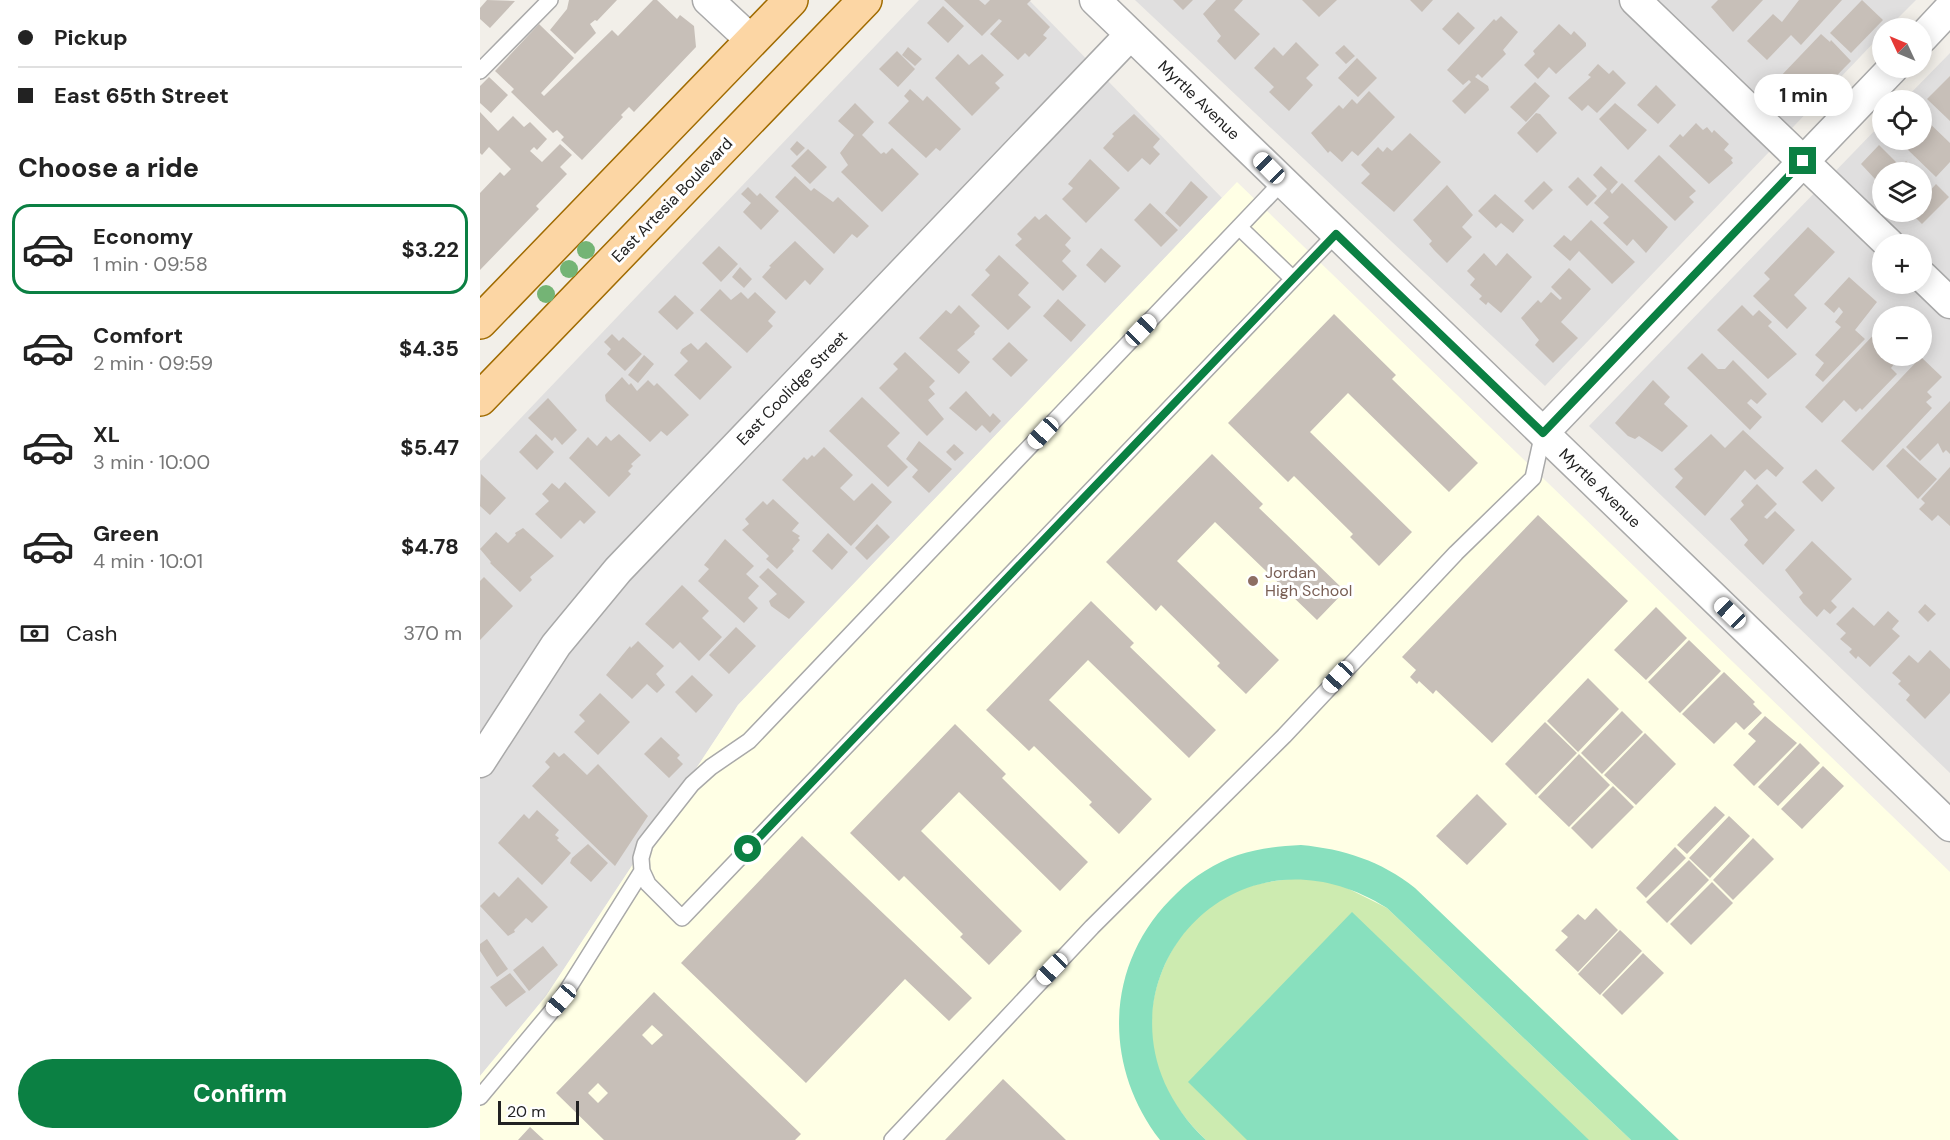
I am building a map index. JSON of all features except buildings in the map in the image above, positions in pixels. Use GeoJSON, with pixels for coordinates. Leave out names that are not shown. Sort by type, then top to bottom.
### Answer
{"type":"FeatureCollection","features":[{"type":"Feature","properties":{"kind":"main road"},"geometry":{"type":"LineString","coordinates":[[480,322],[791,0]]}},
{"type":"Feature","properties":{"kind":"main road","name":"East Artesia Boulevard"},"geometry":{"type":"LineString","coordinates":[[480,399],[864,0]]}},
{"type":"Feature","properties":{"kind":"street"},"geometry":{"type":"LineString","coordinates":[[708,0],[752,41]]}},
{"type":"Feature","properties":{"kind":"street","name":"Myrtle Avenue"},"geometry":{"type":"LineString","coordinates":[[1095,0],[1950,826]]}},
{"type":"Feature","properties":{"kind":"street"},"geometry":{"type":"LineString","coordinates":[[1635,0],[1879,234]]}},
{"type":"Feature","properties":{"kind":"street"},"geometry":{"type":"LineString","coordinates":[[1932,27],[1950,8]]}},
{"type":"Feature","properties":{"kind":"street","name":"East Coolidge Street"},"geometry":{"type":"LineString","coordinates":[[480,762],[556,645],[618,570],[1130,35]]}},
{"type":"Feature","properties":{"kind":"street"},"geometry":{"type":"LineString","coordinates":[[1543,433],[1883,78]]}},
{"type":"Feature","properties":{"kind":"street"},"geometry":{"type":"LineString","coordinates":[[1932,286],[1950,303]]}},
{"type":"Feature","properties":{"kind":"lane"},"geometry":{"type":"LineString","coordinates":[[480,72],[550,0]]}},
{"type":"Feature","properties":{"kind":"lane"},"geometry":{"type":"LineString","coordinates":[[1282,182],[749,741],[711,766],[692,784],[645,844],[641,858],[642,871],[648,884],[682,918],[1336,234]]}},
{"type":"Feature","properties":{"kind":"lane"},"geometry":{"type":"LineString","coordinates":[[1239,227],[1293,279]]}},
{"type":"Feature","properties":{"kind":"lane"},"geometry":{"type":"LineString","coordinates":[[892,1140],[1092,927],[1284,736],[1456,553],[1533,478],[1543,433]]}},
{"type":"Feature","properties":{"kind":"lane"},"geometry":{"type":"LineString","coordinates":[[480,1097],[561,1000],[642,871]]}},
{"type":"Feature","properties":{"kind":"shaded area"},"geometry":{"type":"Polygon","coordinates":[[[919,0],[1029,0],[1222,198],[738,705],[546,996],[480,1076],[480,461],[919,0]]]}},
{"type":"Feature","properties":{"kind":"shaded area"},"geometry":{"type":"Polygon","coordinates":[[[1135,0],[1916,0],[1898,18],[1872,18],[1872,44],[1545,386],[1135,0]]]}},
{"type":"Feature","properties":{"kind":"shaded area"},"geometry":{"type":"Polygon","coordinates":[[[1950,53],[1950,773],[1589,426],[1872,133],[1872,150],[1932,150],[1932,90],[1914,90],[1926,78],[1932,78],[1932,71],[1950,53]]]}},
{"type":"Feature","properties":{"kind":"shaded area","name":"Jordan High School"},"geometry":{"type":"Polygon","coordinates":[[[1237,182],[1950,872],[1950,1140],[480,1140],[480,1076],[546,996],[738,705],[1237,182]]]}},
{"type":"Feature","properties":{"kind":"green space"},"geometry":{"type":"Polygon","coordinates":[[[1301,845],[1347,853],[1361,858],[1389,870],[1415,888],[1679,1140],[1631,1140],[1387,908],[1326,883],[1270,882],[1221,901],[1182,936],[1159,981],[1152,1033],[1167,1088],[1206,1140],[1160,1140],[1141,1110],[1128,1079],[1120,1046],[1119,1013],[1124,981],[1136,949],[1153,920],[1177,893],[1205,871],[1230,858],[1246,853],[1301,845]]]}},
{"type":"Feature","properties":{"kind":"green space"},"geometry":{"type":"Polygon","coordinates":[[[1302,878],[1337,883],[1387,908],[1631,1140],[1206,1140],[1175,1103],[1161,1077],[1153,1050],[1151,1023],[1155,995],[1163,968],[1176,943],[1194,921],[1215,903],[1254,885],[1302,878]]]}},
{"type":"Feature","properties":{"kind":"green space"},"geometry":{"type":"Polygon","coordinates":[[[1352,912],[1589,1140],[1247,1140],[1188,1082],[1352,912]]]}},
{"type":"Feature","properties":{"kind":"place","name":"Jordan High School"},"geometry":{"type":"Point","coordinates":[1253,581]}},
{"type":"Feature","properties":{"kind":"route"},"geometry":{"type":"LineString","coordinates":[[748,849],[1336,234],[1543,433],[1803,161]]}}]}
